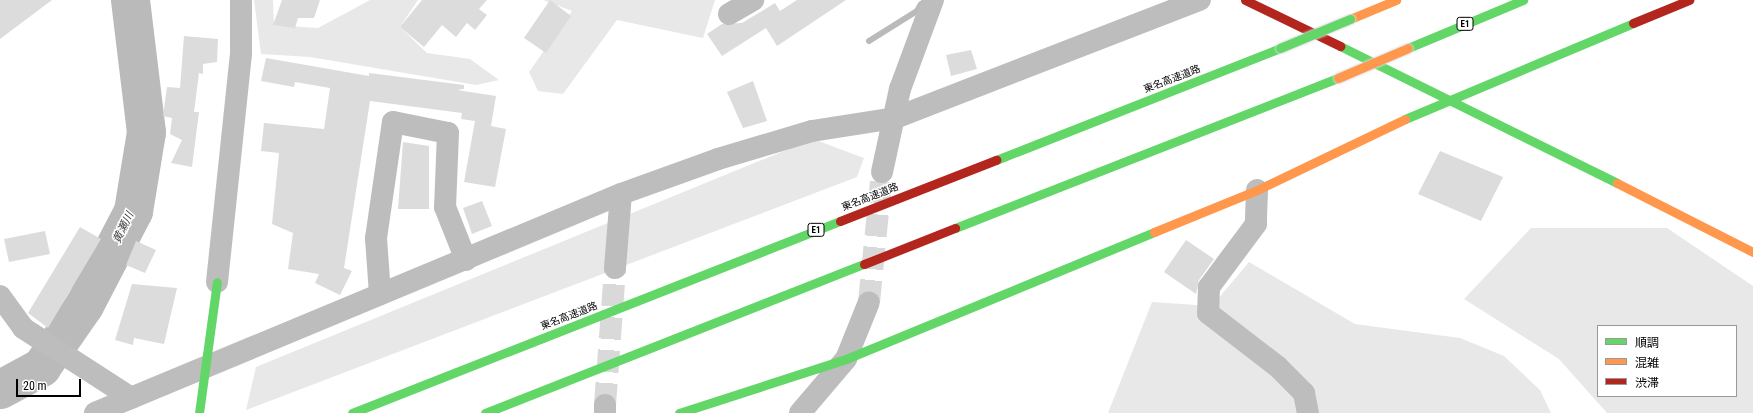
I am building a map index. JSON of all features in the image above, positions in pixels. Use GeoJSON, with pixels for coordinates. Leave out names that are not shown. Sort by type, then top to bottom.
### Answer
{"type":"FeatureCollection","features":[{"type":"Feature","properties":{"kind":"main road"},"geometry":{"type":"LineString","coordinates":[[1245,0],[1449,98],[1753,252]]}},
{"type":"Feature","properties":{"kind":"main road","name":"東名高速道路"},"geometry":{"type":"LineString","coordinates":[[352,413],[1280,48],[1396,0]]}},
{"type":"Feature","properties":{"kind":"main road","name":"E1"},"geometry":{"type":"LineString","coordinates":[[485,413],[1338,78],[1523,0]]}},
{"type":"Feature","properties":{"kind":"main road"},"geometry":{"type":"LineString","coordinates":[[679,413],[846,359],[1257,190],[1449,98],[1689,0]]}},
{"type":"Feature","properties":{"kind":"main road"},"geometry":{"type":"LineString","coordinates":[[199,413],[208,366],[217,282]]}},
{"type":"Feature","properties":{"kind":"street"},"geometry":{"type":"LineString","coordinates":[[217,282],[241,53],[241,0]]}},
{"type":"Feature","properties":{"kind":"street"},"geometry":{"type":"LineString","coordinates":[[728,14],[753,0]]}},
{"type":"Feature","properties":{"kind":"street"},"geometry":{"type":"LineString","coordinates":[[882,172],[895,118],[900,89],[933,0]]}},
{"type":"Feature","properties":{"kind":"street"},"geometry":{"type":"LineString","coordinates":[[96,413],[380,294],[466,260],[621,194],[718,159],[812,131],[895,118],[1200,0]]}},
{"type":"Feature","properties":{"kind":"street"},"geometry":{"type":"LineString","coordinates":[[380,294],[376,238],[393,122],[448,133],[445,208],[466,260]]}},
{"type":"Feature","properties":{"kind":"street"},"geometry":{"type":"LineString","coordinates":[[1257,190],[1256,224],[1209,287],[1208,313],[1278,367],[1304,393],[1308,413]]}},
{"type":"Feature","properties":{"kind":"street"},"geometry":{"type":"LineString","coordinates":[[615,268],[621,194]]}},
{"type":"Feature","properties":{"kind":"street"},"geometry":{"type":"LineString","coordinates":[[0,296],[23,328],[131,398]]}},
{"type":"Feature","properties":{"kind":"street"},"geometry":{"type":"LineString","coordinates":[[800,413],[846,359],[869,302]]}},
{"type":"Feature","properties":{"kind":"shaded area"},"geometry":{"type":"Polygon","coordinates":[[[254,0],[273,0],[274,25],[318,28],[370,0],[418,0],[400,27],[427,53],[470,59],[499,80],[476,85],[310,57],[261,54],[254,0]]]}},
{"type":"Feature","properties":{"kind":"shaded area"},"geometry":{"type":"Polygon","coordinates":[[[543,0],[715,0],[703,38],[617,20],[563,94],[538,91],[529,72],[572,11],[543,0]]]}},
{"type":"Feature","properties":{"kind":"shaded area"},"geometry":{"type":"Polygon","coordinates":[[[813,139],[864,158],[857,177],[246,410],[256,367],[813,139]]]}},
{"type":"Feature","properties":{"kind":"shaded area"},"geometry":{"type":"Polygon","coordinates":[[[1531,228],[1667,228],[1753,286],[1753,413],[1607,413],[1559,359],[1464,299],[1531,228]]]}},
{"type":"Feature","properties":{"kind":"shaded area"},"geometry":{"type":"Polygon","coordinates":[[[1249,262],[1355,324],[1460,338],[1504,356],[1540,390],[1551,413],[1108,413],[1152,302],[1212,306],[1249,262]]]}},
{"type":"Feature","properties":{"kind":"building"},"geometry":{"type":"Polygon","coordinates":[[[0,0],[52,0],[0,39],[0,0]]]}},
{"type":"Feature","properties":{"kind":"building"},"geometry":{"type":"Polygon","coordinates":[[[282,0],[320,0],[314,18],[298,18],[295,28],[273,25],[282,0]]]}},
{"type":"Feature","properties":{"kind":"building"},"geometry":{"type":"Polygon","coordinates":[[[422,0],[487,0],[479,9],[487,15],[475,30],[467,23],[456,37],[442,25],[424,47],[400,27],[422,0]]]}},
{"type":"Feature","properties":{"kind":"building"},"geometry":{"type":"Polygon","coordinates":[[[550,0],[571,16],[546,53],[524,38],[550,0]]]}},
{"type":"Feature","properties":{"kind":"building"},"geometry":{"type":"Polygon","coordinates":[[[797,0],[846,0],[777,46],[766,28],[722,56],[707,34],[722,24],[742,23],[775,3],[780,11],[797,0]]]}},
{"type":"Feature","properties":{"kind":"building"},"geometry":{"type":"Polygon","coordinates":[[[184,36],[218,39],[217,62],[203,64],[203,74],[199,73],[194,112],[199,112],[192,167],[171,163],[182,140],[170,134],[172,118],[163,116],[167,87],[180,88],[184,36]]]}},
{"type":"Feature","properties":{"kind":"building"},"geometry":{"type":"Polygon","coordinates":[[[971,50],[977,69],[951,76],[946,55],[971,50]]]}},
{"type":"Feature","properties":{"kind":"building"},"geometry":{"type":"Polygon","coordinates":[[[266,58],[369,76],[369,73],[464,85],[464,89],[457,90],[496,96],[491,126],[506,129],[495,187],[464,182],[475,121],[461,119],[462,113],[370,101],[344,268],[352,271],[340,295],[315,283],[319,274],[288,269],[293,233],[272,224],[279,153],[261,151],[264,123],[324,129],[330,88],[295,82],[294,87],[261,81],[266,58]]]}},
{"type":"Feature","properties":{"kind":"building"},"geometry":{"type":"Polygon","coordinates":[[[753,81],[767,121],[743,128],[727,92],[753,81]]]}},
{"type":"Feature","properties":{"kind":"building"},"geometry":{"type":"Polygon","coordinates":[[[403,142],[429,146],[429,209],[398,209],[403,142]]]}},
{"type":"Feature","properties":{"kind":"building"},"geometry":{"type":"Polygon","coordinates":[[[1440,151],[1503,177],[1481,221],[1418,194],[1440,151]]]}},
{"type":"Feature","properties":{"kind":"building"},"geometry":{"type":"Polygon","coordinates":[[[482,201],[492,226],[472,234],[463,208],[482,201]]]}},
{"type":"Feature","properties":{"kind":"building"},"geometry":{"type":"Polygon","coordinates":[[[80,227],[101,239],[48,328],[28,313],[80,227]]]}},
{"type":"Feature","properties":{"kind":"building"},"geometry":{"type":"Polygon","coordinates":[[[45,231],[50,254],[9,262],[4,239],[45,231]]]}},
{"type":"Feature","properties":{"kind":"building"},"geometry":{"type":"Polygon","coordinates":[[[1186,240],[1214,259],[1199,280],[1196,294],[1164,272],[1186,240]]]}},
{"type":"Feature","properties":{"kind":"building"},"geometry":{"type":"Polygon","coordinates":[[[136,241],[156,250],[145,273],[126,265],[136,241]]]}},
{"type":"Feature","properties":{"kind":"building"},"geometry":{"type":"Polygon","coordinates":[[[132,284],[177,288],[164,344],[134,338],[133,345],[115,340],[132,284]]]}},
{"type":"Feature","properties":{"kind":"waterway","name":"黄瀬川"},"geometry":{"type":"LineString","coordinates":[[0,389],[41,367],[84,305],[133,211],[146,132],[130,0]]}},
{"type":"Feature","properties":{"kind":"waterway"},"geometry":{"type":"LineString","coordinates":[[869,41],[917,11],[921,4]]}},
{"type":"Feature","properties":{"kind":"tunnel"},"geometry":{"type":"LineString","coordinates":[[869,302],[882,172]]}},
{"type":"Feature","properties":{"kind":"tunnel"},"geometry":{"type":"LineString","coordinates":[[605,405],[615,268]]}},
{"type":"Feature","properties":{"kind":"traffic: fast"},"geometry":{"type":"LineString","coordinates":[[1408,48],[1523,0]]}},
{"type":"Feature","properties":{"kind":"traffic: fast"},"geometry":{"type":"LineString","coordinates":[[1280,48],[1350,19]]}},
{"type":"Feature","properties":{"kind":"traffic: fast"},"geometry":{"type":"LineString","coordinates":[[1405,119],[1633,23]]}},
{"type":"Feature","properties":{"kind":"traffic: fast"},"geometry":{"type":"LineString","coordinates":[[1340,46],[1617,183]]}},
{"type":"Feature","properties":{"kind":"traffic: fast"},"geometry":{"type":"LineString","coordinates":[[996,160],[1280,48]]}},
{"type":"Feature","properties":{"kind":"traffic: fast"},"geometry":{"type":"LineString","coordinates":[[955,228],[1338,78]]}},
{"type":"Feature","properties":{"kind":"traffic: fast"},"geometry":{"type":"LineString","coordinates":[[352,413],[840,221]]}},
{"type":"Feature","properties":{"kind":"traffic: fast"},"geometry":{"type":"LineString","coordinates":[[679,413],[846,359],[1154,232]]}},
{"type":"Feature","properties":{"kind":"traffic: fast"},"geometry":{"type":"LineString","coordinates":[[485,413],[864,264]]}},
{"type":"Feature","properties":{"kind":"traffic: fast"},"geometry":{"type":"LineString","coordinates":[[199,413],[217,282]]}},
{"type":"Feature","properties":{"kind":"traffic: slow"},"geometry":{"type":"LineString","coordinates":[[1350,19],[1396,0]]}},
{"type":"Feature","properties":{"kind":"traffic: slow"},"geometry":{"type":"LineString","coordinates":[[1338,78],[1408,48]]}},
{"type":"Feature","properties":{"kind":"traffic: slow"},"geometry":{"type":"LineString","coordinates":[[1154,232],[1257,190],[1405,119]]}},
{"type":"Feature","properties":{"kind":"traffic: slow"},"geometry":{"type":"LineString","coordinates":[[1617,183],[1753,252]]}},
{"type":"Feature","properties":{"kind":"traffic: jam"},"geometry":{"type":"LineString","coordinates":[[1245,0],[1340,46]]}},
{"type":"Feature","properties":{"kind":"traffic: jam"},"geometry":{"type":"LineString","coordinates":[[1633,23],[1689,0]]}},
{"type":"Feature","properties":{"kind":"traffic: jam"},"geometry":{"type":"LineString","coordinates":[[840,221],[996,160]]}},
{"type":"Feature","properties":{"kind":"traffic: jam"},"geometry":{"type":"LineString","coordinates":[[864,264],[955,228]]}}]}
